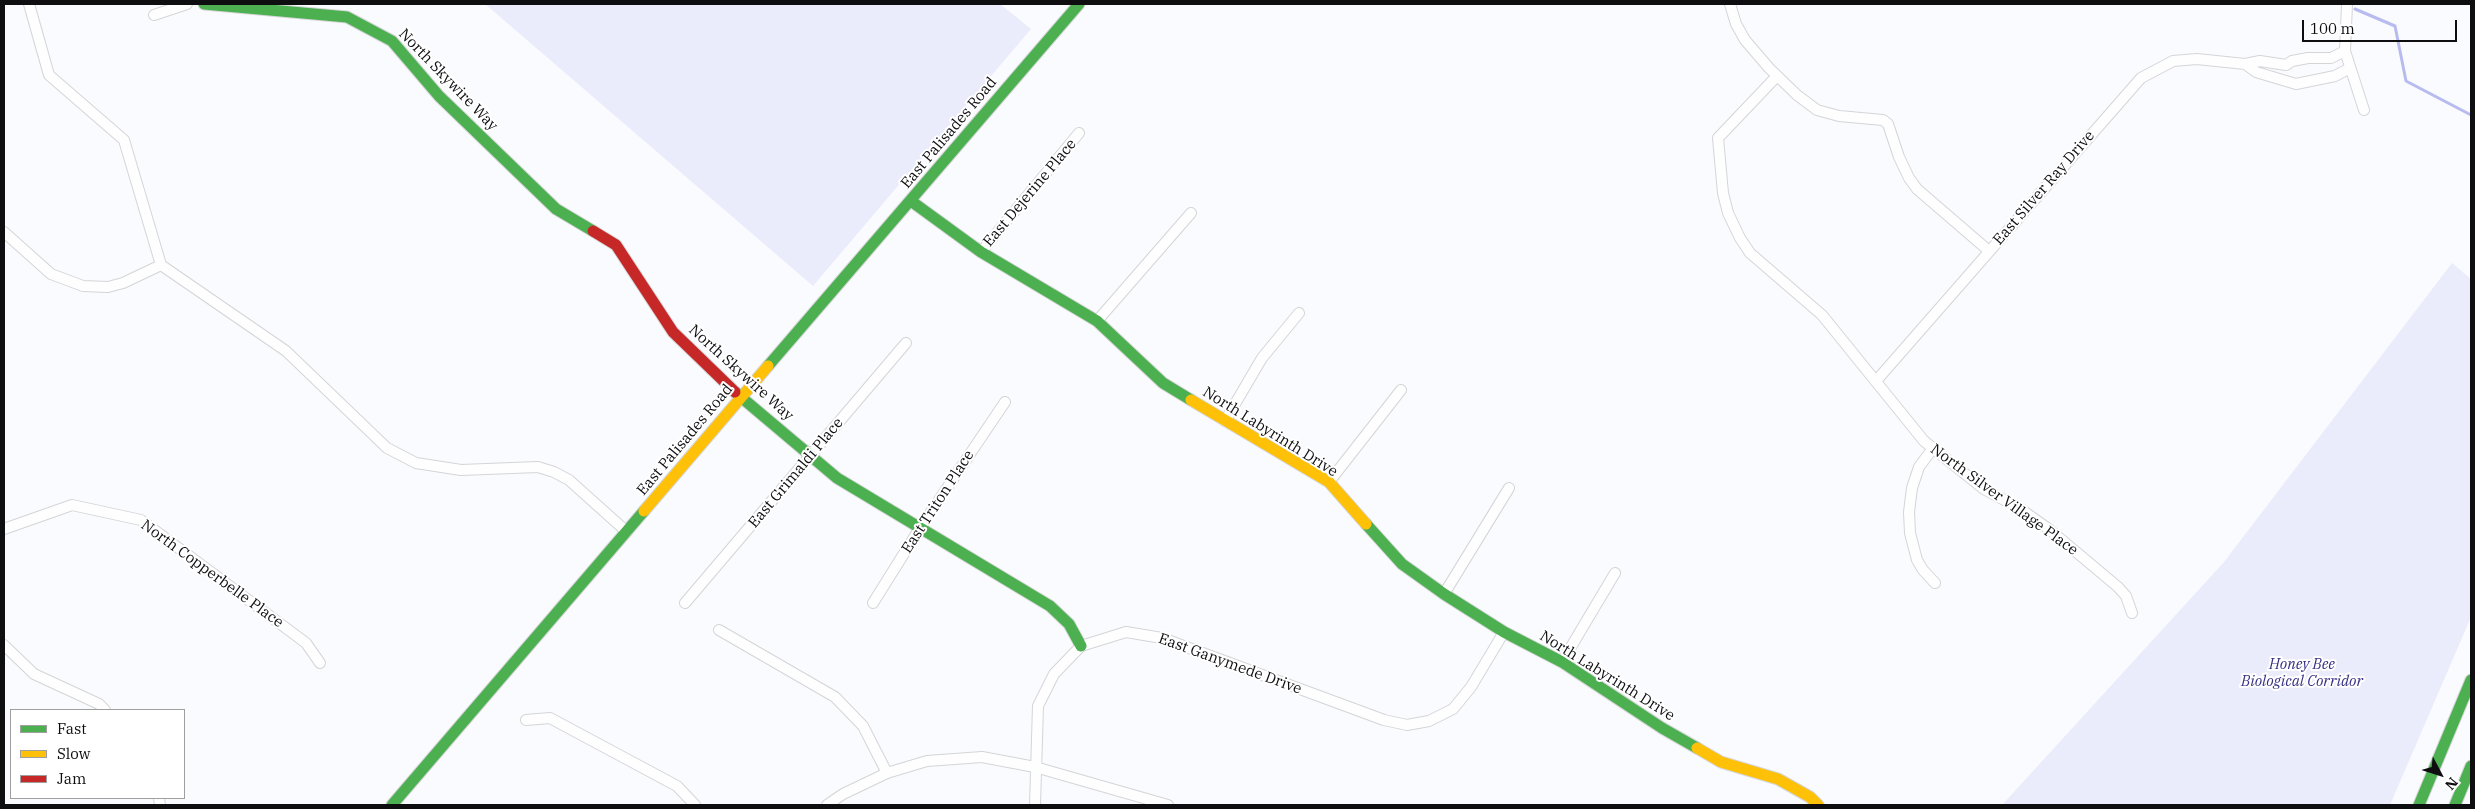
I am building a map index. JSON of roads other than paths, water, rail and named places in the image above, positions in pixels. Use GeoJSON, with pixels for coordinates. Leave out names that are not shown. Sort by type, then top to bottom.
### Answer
{"type":"FeatureCollection","features":[{"type":"Feature","properties":{"kind":"street"},"geometry":{"type":"LineString","coordinates":[[29,4],[49,75],[124,140],[161,265],[286,351],[387,448],[416,463],[452,468],[538,468],[554,472],[569,480],[627,532]]}},
{"type":"Feature","properties":{"kind":"street"},"geometry":{"type":"LineString","coordinates":[[154,15],[187,4]]}},
{"type":"Feature","properties":{"kind":"street","name":"North Skywire Way"},"geometry":{"type":"LineString","coordinates":[[204,4],[347,17],[392,41],[439,96],[556,209],[616,245],[673,332],[740,398],[837,478],[1050,606],[1069,624],[1081,646]]}},
{"type":"Feature","properties":{"kind":"street","name":"East Palisades Road"},"geometry":{"type":"LineString","coordinates":[[392,805],[1079,4]]}},
{"type":"Feature","properties":{"kind":"street"},"geometry":{"type":"LineString","coordinates":[[1730,4],[1736,24],[1745,40],[1797,95],[1817,110],[1839,116],[1883,120],[1888,124],[1899,157],[1909,178],[1917,188],[1989,250]]}},
{"type":"Feature","properties":{"kind":"street"},"geometry":{"type":"LineString","coordinates":[[2347,4],[2345,50],[2364,110]]}},
{"type":"Feature","properties":{"kind":"street","name":"East Silver Ray Drive"},"geometry":{"type":"LineString","coordinates":[[1876,381],[2141,78],[2173,61],[2197,58],[2245,64],[2260,61],[2286,65],[2292,61],[2308,58],[2332,58],[2345,50]]}},
{"type":"Feature","properties":{"kind":"street","name":"East Silver Ray Drive"},"geometry":{"type":"LineString","coordinates":[[2245,64],[2256,72],[2296,84],[2335,76],[2350,68]]}},
{"type":"Feature","properties":{"kind":"street","name":"North Silver Village Place"},"geometry":{"type":"LineString","coordinates":[[1777,76],[1718,138],[1720,178],[1728,213],[1740,238],[1750,253],[1822,315],[1911,427],[1933,448],[1984,488],[2019,508],[2050,530],[2118,587],[2126,596],[2132,613]]}},
{"type":"Feature","properties":{"kind":"street","name":"East Dejerine Place"},"geometry":{"type":"LineString","coordinates":[[981,252],[1079,133]]}},
{"type":"Feature","properties":{"kind":"street","name":"North Labyrinth Drive"},"geometry":{"type":"LineString","coordinates":[[911,201],[981,252],[1097,322],[1163,384],[1329,482],[1402,564],[1444,594],[1504,632],[1562,662],[1662,728],[1721,762],[1778,779],[1810,797],[1818,805]]}},
{"type":"Feature","properties":{"kind":"street"},"geometry":{"type":"LineString","coordinates":[[1097,322],[1191,213]]}},
{"type":"Feature","properties":{"kind":"street"},"geometry":{"type":"LineString","coordinates":[[4,232],[51,274],[83,286],[108,287],[123,283],[161,265]]}},
{"type":"Feature","properties":{"kind":"street"},"geometry":{"type":"LineString","coordinates":[[1225,421],[1262,358],[1299,313]]}},
{"type":"Feature","properties":{"kind":"street","name":"East Grimaldi Place"},"geometry":{"type":"LineString","coordinates":[[685,603],[906,343]]}},
{"type":"Feature","properties":{"kind":"street"},"geometry":{"type":"LineString","coordinates":[[1329,482],[1401,390]]}},
{"type":"Feature","properties":{"kind":"street","name":"East Triton Place"},"geometry":{"type":"LineString","coordinates":[[873,603],[920,528],[1005,402]]}},
{"type":"Feature","properties":{"kind":"street"},"geometry":{"type":"LineString","coordinates":[[1933,448],[1917,474],[1912,488],[1909,512],[1910,533],[1917,560],[1935,583]]}},
{"type":"Feature","properties":{"kind":"street"},"geometry":{"type":"LineString","coordinates":[[1444,594],[1509,488]]}},
{"type":"Feature","properties":{"kind":"street","name":"North Copperbelle Place"},"geometry":{"type":"LineString","coordinates":[[4,529],[72,505],[141,520],[306,643],[320,663]]}},
{"type":"Feature","properties":{"kind":"street"},"geometry":{"type":"LineString","coordinates":[[1562,662],[1615,573]]}},
{"type":"Feature","properties":{"kind":"street"},"geometry":{"type":"LineString","coordinates":[[719,630],[835,697],[863,726],[887,773]]}},
{"type":"Feature","properties":{"kind":"street","name":"East Ganymede Drive"},"geometry":{"type":"LineString","coordinates":[[1035,805],[1038,706],[1054,674],[1081,646],[1126,632],[1162,638],[1384,720],[1407,725],[1429,721],[1453,709],[1471,687],[1504,632]]}},
{"type":"Feature","properties":{"kind":"street"},"geometry":{"type":"LineString","coordinates":[[4,645],[34,674],[99,704],[104,709]]}},
{"type":"Feature","properties":{"kind":"street"},"geometry":{"type":"LineString","coordinates":[[2419,805],[2471,680]]}},
{"type":"Feature","properties":{"kind":"street"},"geometry":{"type":"LineString","coordinates":[[526,720],[550,718],[677,786],[695,805]]}},
{"type":"Feature","properties":{"kind":"street"},"geometry":{"type":"LineString","coordinates":[[828,805],[843,794],[887,773],[927,761],[982,757],[1035,766],[1168,805]]}},
{"type":"Feature","properties":{"kind":"street"},"geometry":{"type":"LineString","coordinates":[[2455,805],[2471,766]]}},
{"type":"Feature","properties":{"kind":"waterway"},"geometry":{"type":"LineString","coordinates":[[2355,9],[2395,26],[2406,81],[2471,115]]}},
{"type":"Feature","properties":{"kind":"park label","name":"Honey Bee Biological Corridor"},"geometry":{"type":"Point","coordinates":[2302,674]}}]}
